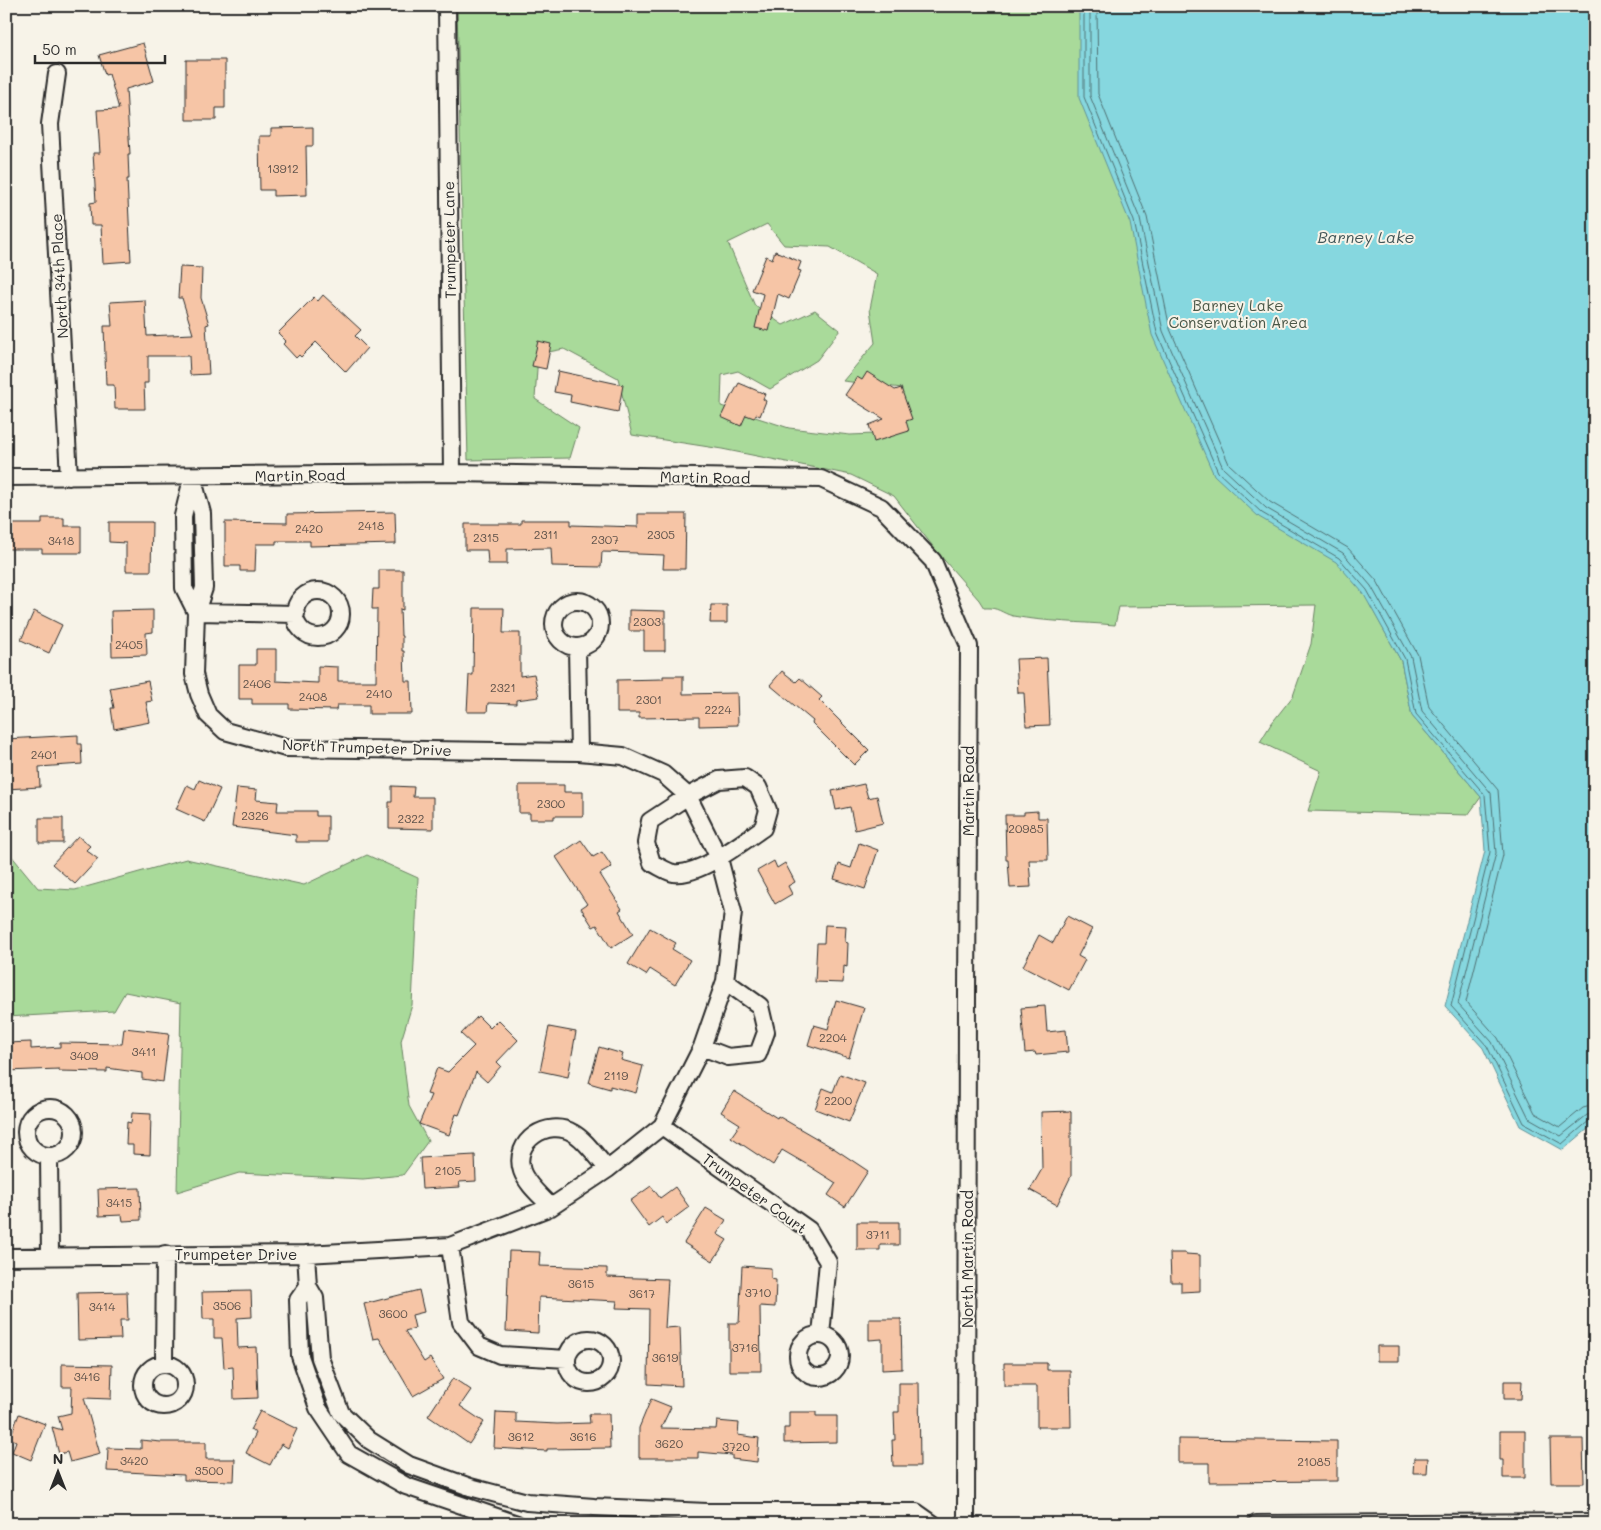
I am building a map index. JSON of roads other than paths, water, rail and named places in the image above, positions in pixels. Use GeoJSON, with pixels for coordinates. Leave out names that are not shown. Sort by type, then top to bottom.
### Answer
{"type":"FeatureCollection","features":[{"type":"Feature","properties":{"kind":"street","name":"Trumpeter Lane"},"geometry":{"type":"LineString","coordinates":[[447,6],[452,474]]}},
{"type":"Feature","properties":{"kind":"street","name":"North 34th Place"},"geometry":{"type":"LineString","coordinates":[[57,74],[50,124],[69,477]]}},
{"type":"Feature","properties":{"kind":"street","name":"Martin Road"},"geometry":{"type":"LineString","coordinates":[[6,477],[452,474],[822,479],[881,508],[932,561],[969,646],[967,995]]}},
{"type":"Feature","properties":{"kind":"street","name":"North Trumpeter Drive"},"geometry":{"type":"LineString","coordinates":[[192,476],[183,516],[184,588],[196,612],[194,674],[199,694],[208,715],[224,731],[286,748],[579,752],[623,756],[663,774],[688,796],[719,858],[733,912],[725,981],[702,1047],[662,1126],[608,1169],[551,1207],[450,1246],[306,1254]]}},
{"type":"Feature","properties":{"kind":"street"},"geometry":{"type":"LineString","coordinates":[[196,612],[296,614]]}},
{"type":"Feature","properties":{"kind":"street"},"geometry":{"type":"LineString","coordinates":[[576,648],[579,752]]}},
{"type":"Feature","properties":{"kind":"street"},"geometry":{"type":"LineString","coordinates":[[745,778],[758,787],[768,810],[763,828],[719,858],[691,871],[673,873],[652,863],[646,843],[650,821],[688,796],[719,780],[745,778]]}},
{"type":"Feature","properties":{"kind":"street"},"geometry":{"type":"LineString","coordinates":[[702,1047],[728,1057],[758,1054],[766,1032],[760,1006],[725,981]]}},
{"type":"Feature","properties":{"kind":"street","name":"North Martin Road"},"geometry":{"type":"LineString","coordinates":[[966,1524],[967,995]]}},
{"type":"Feature","properties":{"kind":"street","name":"Trumpeter Court"},"geometry":{"type":"LineString","coordinates":[[662,1126],[809,1230],[828,1262],[821,1335]]}},
{"type":"Feature","properties":{"kind":"street"},"geometry":{"type":"LineString","coordinates":[[551,1207],[527,1182],[521,1169],[521,1156],[526,1143],[536,1134],[548,1128],[561,1128],[574,1133],[608,1169]]}},
{"type":"Feature","properties":{"kind":"street"},"geometry":{"type":"LineString","coordinates":[[49,1156],[50,1256]]}},
{"type":"Feature","properties":{"kind":"street"},"geometry":{"type":"LineString","coordinates":[[450,1246],[461,1322],[479,1346],[500,1355],[567,1359]]}},
{"type":"Feature","properties":{"kind":"street","name":"Trumpeter Drive"},"geometry":{"type":"LineString","coordinates":[[164,1363],[166,1254]]}},
{"type":"Feature","properties":{"kind":"street"},"geometry":{"type":"LineString","coordinates":[[306,1254],[308,1286],[315,1298],[320,1358],[341,1413],[369,1440],[410,1465],[470,1487],[527,1502],[707,1512],[735,1518],[916,1512],[932,1524]]}},
{"type":"Feature","properties":{"kind":"street","name":"Trumpeter Drive"},"geometry":{"type":"LineString","coordinates":[[6,1257],[306,1254]]}},
{"type":"Feature","properties":{"kind":"street"},"geometry":{"type":"LineString","coordinates":[[308,1286],[298,1300],[300,1356],[318,1408],[349,1454],[406,1486],[517,1524]]}},
{"type":"Feature","properties":{"kind":"street"},"geometry":{"type":"LineString","coordinates":[[1256,1524],[1595,1522]]}},
{"type":"Feature","properties":{"kind":"water","name":"Barney Lake"},"geometry":{"type":"Polygon","coordinates":[[[1079,6],[1595,6],[1595,1123],[1563,1150],[1520,1126],[1483,1048],[1445,1006],[1485,851],[1481,797],[1412,716],[1401,661],[1363,593],[1336,562],[1259,517],[1214,475],[1152,335],[1130,223],[1079,98],[1079,6]]]}},
{"type":"Feature","properties":{"kind":"park label","name":"Barney Lake Conservation Area"},"geometry":{"type":"Point","coordinates":[1238,314]}}]}
